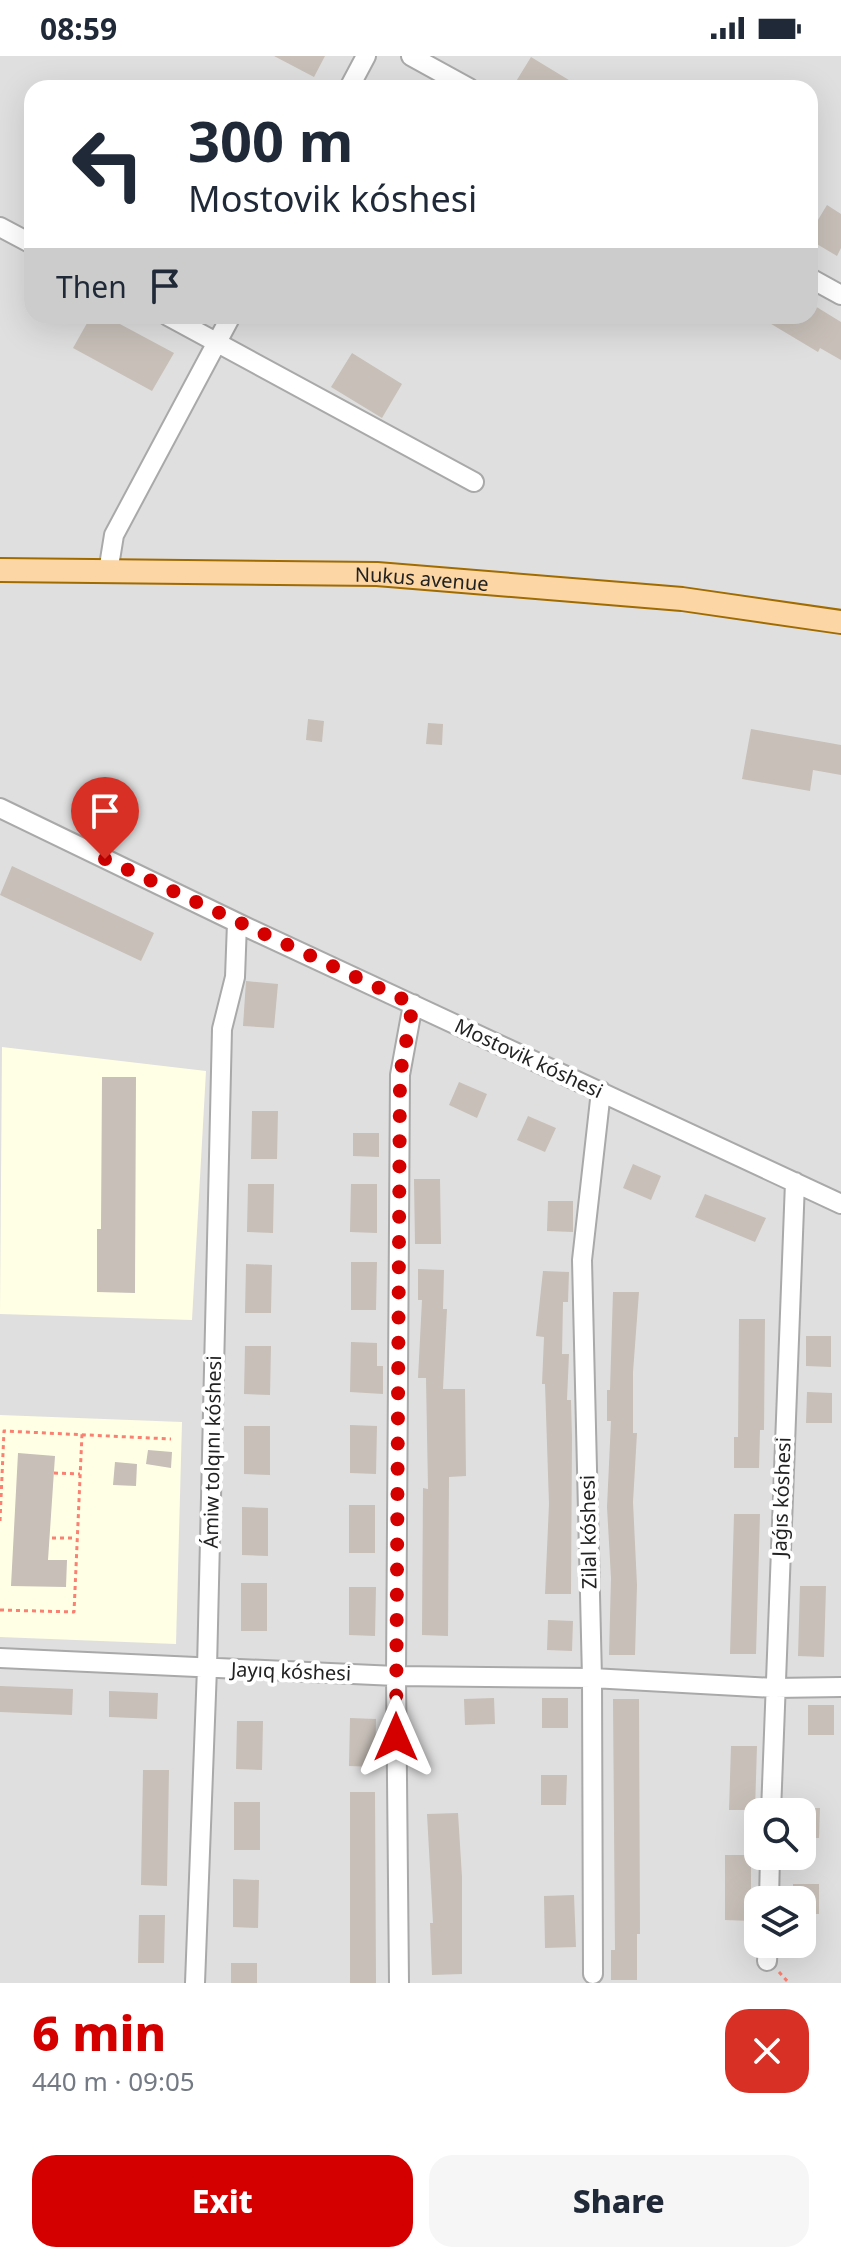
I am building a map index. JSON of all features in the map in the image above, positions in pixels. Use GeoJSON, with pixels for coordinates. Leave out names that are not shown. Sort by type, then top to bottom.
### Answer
{"type":"FeatureCollection","features":[{"type":"Feature","properties":{"kind":"main road","name":"Nukus avenue"},"geometry":{"type":"LineString","coordinates":[[0,570],[377,574],[682,599],[841,622]]}},
{"type":"Feature","properties":{"kind":"street"},"geometry":{"type":"LineString","coordinates":[[353,80],[366,56]]}},
{"type":"Feature","properties":{"kind":"street"},"geometry":{"type":"LineString","coordinates":[[411,56],[454,80]]}},
{"type":"Feature","properties":{"kind":"street"},"geometry":{"type":"LineString","coordinates":[[0,227],[24,240]]}},
{"type":"Feature","properties":{"kind":"street"},"geometry":{"type":"LineString","coordinates":[[818,282],[841,295]]}},
{"type":"Feature","properties":{"kind":"street"},"geometry":{"type":"LineString","coordinates":[[183,324],[474,482]]}},
{"type":"Feature","properties":{"kind":"street"},"geometry":{"type":"LineString","coordinates":[[108,572],[114,535],[227,324]]}},
{"type":"Feature","properties":{"kind":"street","name":"Mostovik kóshesi"},"geometry":{"type":"LineString","coordinates":[[0,808],[237,923],[841,1204]]}},
{"type":"Feature","properties":{"kind":"street","name":"Ámiw tolqını kóshesi"},"geometry":{"type":"LineString","coordinates":[[195,1983],[207,1668],[222,1029],[235,977],[237,923]]}},
{"type":"Feature","properties":{"kind":"street"},"geometry":{"type":"LineString","coordinates":[[399,1982],[396,1676],[400,1075],[413,1004]]}},
{"type":"Feature","properties":{"kind":"street","name":"Zilal kóshesi"},"geometry":{"type":"LineString","coordinates":[[593,1974],[592,1678],[582,1260],[601,1091]]}},
{"type":"Feature","properties":{"kind":"street","name":"Jaǵıs kóshesi"},"geometry":{"type":"LineString","coordinates":[[771,1798],[795,1182]]}},
{"type":"Feature","properties":{"kind":"street","name":"Jayıq kóshesi"},"geometry":{"type":"LineString","coordinates":[[0,1658],[396,1676],[592,1678],[775,1688],[841,1687]]}},
{"type":"Feature","properties":{"kind":"path"},"geometry":{"type":"LineString","coordinates":[[0,1521],[4,1431],[171,1439]]}},
{"type":"Feature","properties":{"kind":"path"},"geometry":{"type":"LineString","coordinates":[[0,1610],[74,1612],[82,1434]]}},
{"type":"Feature","properties":{"kind":"path"},"geometry":{"type":"LineString","coordinates":[[54,1473],[80,1474]]}},
{"type":"Feature","properties":{"kind":"path"},"geometry":{"type":"LineString","coordinates":[[52,1538],[77,1538]]}},
{"type":"Feature","properties":{"kind":"shaded area"},"geometry":{"type":"Polygon","coordinates":[[[0,56],[841,56],[841,1983],[0,1983],[0,56]]]}},
{"type":"Feature","properties":{"kind":"shaded area"},"geometry":{"type":"Polygon","coordinates":[[[2,1047],[206,1071],[192,1320],[0,1314],[2,1047]]]}},
{"type":"Feature","properties":{"kind":"shaded area"},"geometry":{"type":"Polygon","coordinates":[[[0,1415],[182,1422],[176,1644],[0,1637],[0,1415]]]}},
{"type":"Feature","properties":{"kind":"building"},"geometry":{"type":"Polygon","coordinates":[[[274,56],[325,56],[314,77],[274,56]]]}},
{"type":"Feature","properties":{"kind":"building"},"geometry":{"type":"Polygon","coordinates":[[[531,57],[569,80],[517,80],[531,57]]]}},
{"type":"Feature","properties":{"kind":"building"},"geometry":{"type":"Polygon","coordinates":[[[827,205],[841,214],[841,248],[837,256],[818,245],[818,220],[827,205]]]}},
{"type":"Feature","properties":{"kind":"building"},"geometry":{"type":"Polygon","coordinates":[[[818,308],[841,322],[841,360],[820,348],[818,352],[771,324],[818,324],[818,308]]]}},
{"type":"Feature","properties":{"kind":"building"},"geometry":{"type":"Polygon","coordinates":[[[86,324],[120,324],[174,353],[152,391],[73,348],[86,324]]]}},
{"type":"Feature","properties":{"kind":"building"},"geometry":{"type":"Polygon","coordinates":[[[352,353],[402,384],[382,418],[331,387],[352,353]]]}},
{"type":"Feature","properties":{"kind":"building"},"geometry":{"type":"Polygon","coordinates":[[[308,719],[324,721],[322,742],[306,740],[308,719]]]}},
{"type":"Feature","properties":{"kind":"building"},"geometry":{"type":"Polygon","coordinates":[[[428,723],[443,724],[442,745],[426,744],[428,723]]]}},
{"type":"Feature","properties":{"kind":"building"},"geometry":{"type":"Polygon","coordinates":[[[751,729],[841,745],[841,775],[813,770],[810,791],[742,779],[751,729]]]}},
{"type":"Feature","properties":{"kind":"building"},"geometry":{"type":"Polygon","coordinates":[[[12,866],[154,933],[141,961],[0,895],[12,866]]]}},
{"type":"Feature","properties":{"kind":"building"},"geometry":{"type":"Polygon","coordinates":[[[246,981],[278,984],[274,1028],[243,1026],[246,981]]]}},
{"type":"Feature","properties":{"kind":"building"},"geometry":{"type":"Polygon","coordinates":[[[102,1077],[136,1077],[135,1293],[97,1292],[97,1229],[101,1229],[102,1077]]]}},
{"type":"Feature","properties":{"kind":"building"},"geometry":{"type":"Polygon","coordinates":[[[459,1082],[487,1094],[477,1118],[449,1105],[459,1082]]]}},
{"type":"Feature","properties":{"kind":"building"},"geometry":{"type":"Polygon","coordinates":[[[252,1111],[278,1111],[277,1159],[251,1159],[252,1111]]]}},
{"type":"Feature","properties":{"kind":"building"},"geometry":{"type":"Polygon","coordinates":[[[528,1116],[556,1128],[545,1152],[517,1140],[528,1116]]]}},
{"type":"Feature","properties":{"kind":"building"},"geometry":{"type":"Polygon","coordinates":[[[353,1133],[379,1133],[379,1157],[353,1156],[353,1133]]]}},
{"type":"Feature","properties":{"kind":"building"},"geometry":{"type":"Polygon","coordinates":[[[633,1164],[661,1176],[651,1200],[623,1188],[633,1164]]]}},
{"type":"Feature","properties":{"kind":"building"},"geometry":{"type":"Polygon","coordinates":[[[414,1179],[440,1179],[441,1244],[415,1244],[414,1179]]]}},
{"type":"Feature","properties":{"kind":"building"},"geometry":{"type":"Polygon","coordinates":[[[248,1184],[274,1184],[273,1233],[247,1232],[248,1184]]]}},
{"type":"Feature","properties":{"kind":"building"},"geometry":{"type":"Polygon","coordinates":[[[351,1184],[377,1184],[377,1233],[350,1232],[351,1184]]]}},
{"type":"Feature","properties":{"kind":"building"},"geometry":{"type":"Polygon","coordinates":[[[705,1194],[766,1218],[755,1242],[695,1217],[705,1194]]]}},
{"type":"Feature","properties":{"kind":"building"},"geometry":{"type":"Polygon","coordinates":[[[548,1201],[573,1201],[573,1232],[547,1231],[548,1201]]]}},
{"type":"Feature","properties":{"kind":"building"},"geometry":{"type":"Polygon","coordinates":[[[351,1262],[377,1262],[376,1310],[351,1310],[351,1262]]]}},
{"type":"Feature","properties":{"kind":"building"},"geometry":{"type":"Polygon","coordinates":[[[246,1264],[272,1265],[271,1313],[245,1313],[246,1264]]]}},
{"type":"Feature","properties":{"kind":"building"},"geometry":{"type":"Polygon","coordinates":[[[418,1269],[444,1270],[443,1309],[447,1309],[443,1389],[465,1389],[466,1476],[449,1477],[448,1636],[422,1635],[423,1488],[428,1489],[426,1378],[418,1378],[422,1300],[418,1300],[418,1269]]]}},
{"type":"Feature","properties":{"kind":"building"},"geometry":{"type":"Polygon","coordinates":[[[543,1271],[569,1272],[568,1302],[563,1302],[562,1354],[569,1354],[567,1400],[571,1400],[571,1594],[545,1594],[549,1504],[545,1384],[542,1384],[544,1337],[536,1336],[543,1271]]]}},
{"type":"Feature","properties":{"kind":"building"},"geometry":{"type":"Polygon","coordinates":[[[613,1292],[639,1292],[633,1372],[633,1433],[637,1433],[633,1502],[637,1585],[635,1655],[609,1655],[611,1578],[607,1507],[611,1421],[607,1421],[607,1390],[610,1390],[613,1292]]]}},
{"type":"Feature","properties":{"kind":"building"},"geometry":{"type":"Polygon","coordinates":[[[739,1319],[765,1319],[764,1430],[760,1430],[759,1468],[734,1468],[734,1437],[738,1437],[739,1319]]]}},
{"type":"Feature","properties":{"kind":"building"},"geometry":{"type":"Polygon","coordinates":[[[806,1336],[831,1336],[831,1367],[806,1366],[806,1336]]]}},
{"type":"Feature","properties":{"kind":"building"},"geometry":{"type":"Polygon","coordinates":[[[351,1342],[377,1343],[377,1366],[383,1366],[383,1394],[350,1392],[351,1342]]]}},
{"type":"Feature","properties":{"kind":"building"},"geometry":{"type":"Polygon","coordinates":[[[245,1346],[271,1346],[270,1395],[244,1394],[245,1346]]]}},
{"type":"Feature","properties":{"kind":"building"},"geometry":{"type":"Polygon","coordinates":[[[807,1392],[832,1393],[832,1423],[806,1423],[807,1392]]]}},
{"type":"Feature","properties":{"kind":"building"},"geometry":{"type":"Polygon","coordinates":[[[350,1425],[377,1426],[376,1474],[350,1473],[350,1425]]]}},
{"type":"Feature","properties":{"kind":"building"},"geometry":{"type":"Polygon","coordinates":[[[244,1426],[270,1426],[270,1475],[244,1474],[244,1426]]]}},
{"type":"Feature","properties":{"kind":"building"},"geometry":{"type":"Polygon","coordinates":[[[148,1450],[172,1452],[171,1468],[146,1464],[148,1450]]]}},
{"type":"Feature","properties":{"kind":"building"},"geometry":{"type":"Polygon","coordinates":[[[18,1453],[55,1456],[48,1560],[67,1560],[66,1587],[11,1586],[18,1453]]]}},
{"type":"Feature","properties":{"kind":"building"},"geometry":{"type":"Polygon","coordinates":[[[115,1462],[137,1464],[136,1486],[113,1485],[115,1462]]]}},
{"type":"Feature","properties":{"kind":"building"},"geometry":{"type":"Polygon","coordinates":[[[349,1505],[375,1505],[375,1553],[349,1553],[349,1505]]]}},
{"type":"Feature","properties":{"kind":"building"},"geometry":{"type":"Polygon","coordinates":[[[242,1507],[268,1508],[268,1556],[242,1555],[242,1507]]]}},
{"type":"Feature","properties":{"kind":"building"},"geometry":{"type":"Polygon","coordinates":[[[734,1514],[760,1514],[756,1654],[730,1654],[734,1514]]]}},
{"type":"Feature","properties":{"kind":"building"},"geometry":{"type":"Polygon","coordinates":[[[241,1583],[267,1583],[267,1631],[241,1631],[241,1583]]]}},
{"type":"Feature","properties":{"kind":"building"},"geometry":{"type":"Polygon","coordinates":[[[800,1586],[826,1586],[824,1657],[798,1656],[800,1586]]]}},
{"type":"Feature","properties":{"kind":"building"},"geometry":{"type":"Polygon","coordinates":[[[349,1587],[376,1587],[375,1636],[349,1635],[349,1587]]]}},
{"type":"Feature","properties":{"kind":"building"},"geometry":{"type":"Polygon","coordinates":[[[548,1620],[573,1621],[572,1651],[547,1650],[548,1620]]]}},
{"type":"Feature","properties":{"kind":"building"},"geometry":{"type":"Polygon","coordinates":[[[0,1686],[73,1689],[72,1715],[0,1712],[0,1686]]]}},
{"type":"Feature","properties":{"kind":"building"},"geometry":{"type":"Polygon","coordinates":[[[109,1691],[158,1693],[157,1719],[109,1717],[109,1691]]]}},
{"type":"Feature","properties":{"kind":"building"},"geometry":{"type":"Polygon","coordinates":[[[494,1698],[495,1724],[465,1725],[464,1699],[494,1698]]]}},
{"type":"Feature","properties":{"kind":"building"},"geometry":{"type":"Polygon","coordinates":[[[542,1698],[568,1698],[568,1728],[542,1728],[542,1698]]]}},
{"type":"Feature","properties":{"kind":"building"},"geometry":{"type":"Polygon","coordinates":[[[613,1699],[639,1699],[640,1934],[637,1934],[637,1980],[611,1980],[611,1950],[615,1950],[613,1699]]]}},
{"type":"Feature","properties":{"kind":"building"},"geometry":{"type":"Polygon","coordinates":[[[808,1705],[834,1705],[834,1735],[808,1735],[808,1705]]]}},
{"type":"Feature","properties":{"kind":"building"},"geometry":{"type":"Polygon","coordinates":[[[350,1718],[376,1719],[375,1767],[349,1766],[350,1718]]]}},
{"type":"Feature","properties":{"kind":"building"},"geometry":{"type":"Polygon","coordinates":[[[237,1721],[263,1721],[262,1770],[236,1769],[237,1721]]]}},
{"type":"Feature","properties":{"kind":"building"},"geometry":{"type":"Polygon","coordinates":[[[731,1746],[757,1746],[755,1798],[744,1798],[744,1810],[729,1810],[731,1746]]]}},
{"type":"Feature","properties":{"kind":"building"},"geometry":{"type":"Polygon","coordinates":[[[143,1770],[169,1770],[167,1886],[141,1885],[143,1770]]]}},
{"type":"Feature","properties":{"kind":"building"},"geometry":{"type":"Polygon","coordinates":[[[541,1775],[567,1775],[566,1805],[541,1805],[541,1775]]]}},
{"type":"Feature","properties":{"kind":"building"},"geometry":{"type":"Polygon","coordinates":[[[350,1792],[375,1792],[376,1983],[350,1983],[350,1792]]]}},
{"type":"Feature","properties":{"kind":"building"},"geometry":{"type":"Polygon","coordinates":[[[234,1802],[260,1802],[260,1850],[234,1850],[234,1802]]]}},
{"type":"Feature","properties":{"kind":"building"},"geometry":{"type":"Polygon","coordinates":[[[816,1808],[820,1808],[819,1838],[816,1838],[816,1808]]]}},
{"type":"Feature","properties":{"kind":"building"},"geometry":{"type":"Polygon","coordinates":[[[458,1813],[462,1877],[462,1974],[432,1975],[430,1923],[433,1923],[427,1814],[458,1813]]]}},
{"type":"Feature","properties":{"kind":"building"},"geometry":{"type":"Polygon","coordinates":[[[725,1855],[744,1855],[744,1870],[751,1870],[751,1886],[744,1886],[744,1921],[725,1920],[725,1855]]]}},
{"type":"Feature","properties":{"kind":"building"},"geometry":{"type":"Polygon","coordinates":[[[233,1879],[259,1880],[258,1928],[233,1927],[233,1879]]]}},
{"type":"Feature","properties":{"kind":"building"},"geometry":{"type":"Polygon","coordinates":[[[819,1884],[819,1914],[816,1914],[816,1886],[793,1886],[819,1884]]]}},
{"type":"Feature","properties":{"kind":"building"},"geometry":{"type":"Polygon","coordinates":[[[574,1895],[576,1947],[545,1948],[544,1896],[574,1895]]]}},
{"type":"Feature","properties":{"kind":"building"},"geometry":{"type":"Polygon","coordinates":[[[139,1915],[165,1915],[164,1963],[138,1963],[139,1915]]]}},
{"type":"Feature","properties":{"kind":"building"},"geometry":{"type":"Polygon","coordinates":[[[231,1963],[257,1963],[257,1983],[231,1983],[231,1963]]]}},
{"type":"Feature","properties":{"kind":"route"},"geometry":{"type":"LineString","coordinates":[[105,859],[413,1004],[400,1075],[396,1737]]}}]}
